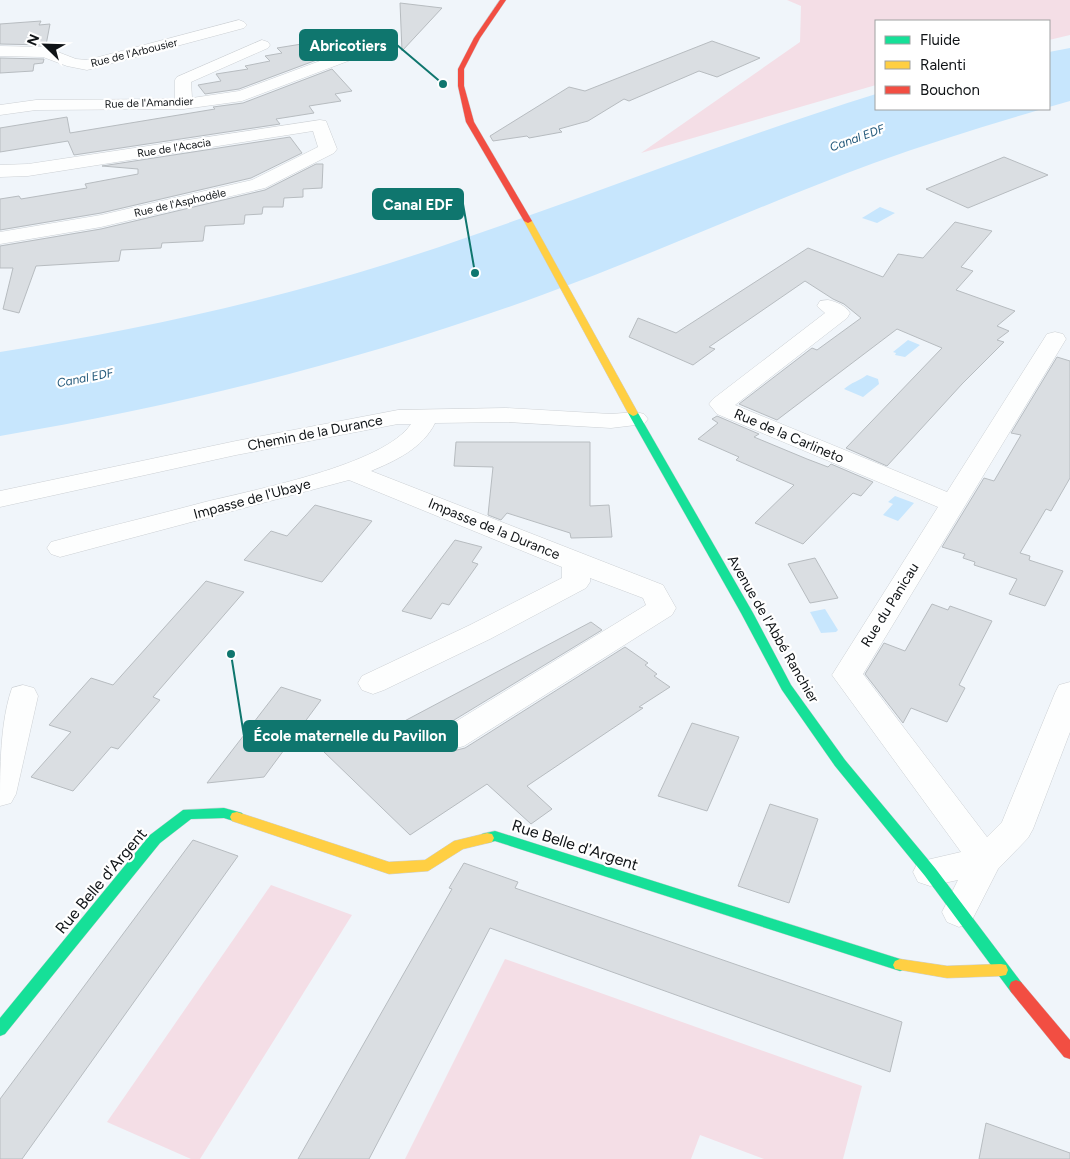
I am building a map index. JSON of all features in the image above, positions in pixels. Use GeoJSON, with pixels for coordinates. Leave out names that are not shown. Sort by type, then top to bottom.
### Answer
{"type":"FeatureCollection","features":[{"type":"Feature","properties":{"kind":"street","name":"Avenue de l'Abbé Ranchier"},"geometry":{"type":"LineString","coordinates":[[503,0],[477,38],[461,69],[461,86],[470,122],[490,159],[516,199],[636,419],[747,613],[786,687],[840,764],[930,872],[1001,970],[1070,1052]]}},
{"type":"Feature","properties":{"kind":"street","name":"Rue de l'Arbousier"},"geometry":{"type":"LineString","coordinates":[[0,51],[44,52],[73,63],[87,65],[239,25]]}},
{"type":"Feature","properties":{"kind":"street"},"geometry":{"type":"LineString","coordinates":[[184,104],[183,80],[262,45]]}},
{"type":"Feature","properties":{"kind":"street","name":"Rue de l'Amandier"},"geometry":{"type":"LineString","coordinates":[[0,110],[36,105],[184,104],[242,96],[350,56]]}},
{"type":"Feature","properties":{"kind":"street","name":"Rue de l'Acacia"},"geometry":{"type":"LineString","coordinates":[[0,176],[28,170],[320,125]]}},
{"type":"Feature","properties":{"kind":"street","name":"Rue de l'Asphodèle"},"geometry":{"type":"LineString","coordinates":[[0,238],[101,221],[258,184],[328,149],[320,125]]}},
{"type":"Feature","properties":{"kind":"street","name":"Rue de l'Acacia"},"geometry":{"type":"LineString","coordinates":[[0,171],[28,170]]}},
{"type":"Feature","properties":{"kind":"street","name":"Rue de la Carlineto"},"geometry":{"type":"LineString","coordinates":[[828,306],[839,314],[721,404],[725,409],[952,504]]}},
{"type":"Feature","properties":{"kind":"street","name":"Rue du Panicau"},"geometry":{"type":"LineString","coordinates":[[986,860],[847,675],[1055,339]]}},
{"type":"Feature","properties":{"kind":"street","name":"Chemin de la Durance"},"geometry":{"type":"LineString","coordinates":[[0,500],[302,435],[398,417],[506,415],[610,420],[636,419]]}},
{"type":"Feature","properties":{"kind":"street","name":"Impasse de l'Ubaye"},"geometry":{"type":"LineString","coordinates":[[60,548],[334,477],[380,458],[405,443],[420,430],[427,416]]}},
{"type":"Feature","properties":{"kind":"street","name":"Impasse de la Durance"},"geometry":{"type":"LineString","coordinates":[[349,470],[576,562],[576,582],[480,632],[373,683]]}},
{"type":"Feature","properties":{"kind":"street"},"geometry":{"type":"LineString","coordinates":[[453,738],[662,608],[653,592],[576,562]]}},
{"type":"Feature","properties":{"kind":"street"},"geometry":{"type":"LineString","coordinates":[[959,912],[986,860],[1016,829],[1070,693]]}},
{"type":"Feature","properties":{"kind":"street"},"geometry":{"type":"LineString","coordinates":[[0,794],[22,696]]}},
{"type":"Feature","properties":{"kind":"street","name":"Rue Belle d'Argent"},"geometry":{"type":"LineString","coordinates":[[0,1029],[155,839],[188,814],[224,814],[389,868],[428,865],[459,845],[496,836],[907,967],[947,972],[1001,970]]}},
{"type":"Feature","properties":{"kind":"street"},"geometry":{"type":"LineString","coordinates":[[930,872],[986,860]]}},
{"type":"Feature","properties":{"kind":"shaded area"},"geometry":{"type":"Polygon","coordinates":[[[787,0],[1070,0],[1070,35],[1050,40],[1050,20],[875,20],[875,85],[641,153],[800,42],[801,6],[787,0]]]}},
{"type":"Feature","properties":{"kind":"shaded area"},"geometry":{"type":"Polygon","coordinates":[[[271,885],[352,915],[200,1159],[191,1159],[107,1122],[271,885]]]}},
{"type":"Feature","properties":{"kind":"shaded area"},"geometry":{"type":"Polygon","coordinates":[[[505,959],[862,1086],[843,1159],[764,1159],[700,1135],[691,1159],[405,1159],[505,959]]]}},
{"type":"Feature","properties":{"kind":"water"},"geometry":{"type":"Polygon","coordinates":[[[1070,48],[1070,101],[1050,107],[1050,52],[1070,48]]]}},
{"type":"Feature","properties":{"kind":"water","name":"Canal EDF"},"geometry":{"type":"Polygon","coordinates":[[[875,94],[875,110],[1039,110],[874,163],[542,295],[409,340],[342,360],[206,395],[69,424],[0,436],[0,352],[196,315],[294,291],[390,263],[512,222],[875,94]]]}},
{"type":"Feature","properties":{"kind":"water"},"geometry":{"type":"Polygon","coordinates":[[[880,207],[895,213],[877,223],[862,218],[880,207]]]}},
{"type":"Feature","properties":{"kind":"water"},"geometry":{"type":"Polygon","coordinates":[[[908,340],[920,345],[905,357],[895,355],[896,353],[893,352],[908,340]]]}},
{"type":"Feature","properties":{"kind":"water"},"geometry":{"type":"Polygon","coordinates":[[[867,375],[878,379],[879,384],[863,397],[844,389],[850,385],[867,375]]]}},
{"type":"Feature","properties":{"kind":"water"},"geometry":{"type":"Polygon","coordinates":[[[895,496],[914,503],[898,521],[883,515],[893,504],[888,502],[895,496]]]}},
{"type":"Feature","properties":{"kind":"water"},"geometry":{"type":"Polygon","coordinates":[[[825,609],[838,630],[836,632],[821,633],[810,612],[825,609]]]}},
{"type":"Feature","properties":{"kind":"building"},"geometry":{"type":"Polygon","coordinates":[[[400,3],[442,8],[402,51],[400,3]]]}},
{"type":"Feature","properties":{"kind":"building"},"geometry":{"type":"Polygon","coordinates":[[[41,21],[39,25],[50,24],[46,45],[0,44],[0,24],[41,21]]]}},
{"type":"Feature","properties":{"kind":"building"},"geometry":{"type":"Polygon","coordinates":[[[712,41],[760,58],[717,77],[699,71],[629,101],[624,99],[588,121],[559,129],[562,132],[529,138],[527,136],[493,141],[490,136],[569,87],[585,91],[712,41]]]}},
{"type":"Feature","properties":{"kind":"building"},"geometry":{"type":"Polygon","coordinates":[[[308,43],[322,58],[239,89],[205,94],[198,85],[221,81],[216,74],[248,69],[245,66],[270,61],[265,56],[282,53],[277,48],[308,43]]]}},
{"type":"Feature","properties":{"kind":"building"},"geometry":{"type":"Polygon","coordinates":[[[0,58],[44,59],[43,63],[34,64],[33,71],[0,73],[0,58]]]}},
{"type":"Feature","properties":{"kind":"building"},"geometry":{"type":"Polygon","coordinates":[[[332,69],[352,91],[335,94],[341,101],[309,106],[314,113],[276,119],[280,124],[74,155],[68,141],[0,152],[0,128],[67,117],[70,133],[215,109],[213,107],[243,103],[332,69]]]}},
{"type":"Feature","properties":{"kind":"building"},"geometry":{"type":"Polygon","coordinates":[[[290,137],[302,153],[251,178],[101,213],[0,230],[0,199],[19,196],[21,199],[87,188],[85,184],[138,174],[138,169],[102,166],[290,137]]]}},
{"type":"Feature","properties":{"kind":"building"},"geometry":{"type":"Polygon","coordinates":[[[1004,157],[1048,175],[968,208],[926,189],[1004,157]]]}},
{"type":"Feature","properties":{"kind":"building"},"geometry":{"type":"Polygon","coordinates":[[[316,164],[323,164],[322,188],[303,189],[303,197],[284,198],[283,207],[263,207],[262,214],[245,215],[244,224],[205,226],[203,241],[162,243],[161,248],[121,250],[119,261],[36,266],[19,313],[3,309],[13,268],[0,268],[0,246],[101,229],[265,190],[316,164]]]}},
{"type":"Feature","properties":{"kind":"building"},"geometry":{"type":"Polygon","coordinates":[[[955,222],[992,231],[961,267],[973,271],[956,290],[1015,311],[997,326],[1009,331],[997,340],[1004,342],[962,384],[887,466],[846,448],[942,348],[897,329],[777,420],[739,404],[812,348],[817,350],[861,318],[844,304],[805,281],[709,347],[715,349],[693,365],[629,337],[638,318],[676,333],[808,248],[883,277],[898,254],[923,258],[955,222]]]}},
{"type":"Feature","properties":{"kind":"building"},"geometry":{"type":"Polygon","coordinates":[[[1057,357],[1070,361],[1070,478],[1051,511],[1046,509],[1020,553],[1030,556],[1029,560],[1063,571],[1045,606],[1009,594],[1017,579],[974,565],[975,562],[963,558],[965,554],[942,547],[984,478],[994,481],[1021,435],[1011,433],[1057,357]]]}},
{"type":"Feature","properties":{"kind":"building"},"geometry":{"type":"Polygon","coordinates":[[[717,416],[759,434],[754,437],[828,467],[831,464],[873,482],[861,496],[853,493],[803,544],[755,523],[794,485],[736,460],[739,457],[698,439],[718,423],[712,419],[717,416]]]}},
{"type":"Feature","properties":{"kind":"building"},"geometry":{"type":"Polygon","coordinates":[[[456,442],[590,442],[590,506],[609,505],[612,537],[571,538],[570,533],[507,513],[501,520],[488,515],[493,467],[454,466],[456,442]]]}},
{"type":"Feature","properties":{"kind":"building"},"geometry":{"type":"Polygon","coordinates":[[[315,505],[372,521],[322,582],[244,560],[271,531],[287,536],[315,505]]]}},
{"type":"Feature","properties":{"kind":"building"},"geometry":{"type":"Polygon","coordinates":[[[455,540],[482,547],[472,562],[478,564],[449,605],[442,603],[431,619],[402,611],[455,540]]]}},
{"type":"Feature","properties":{"kind":"building"},"geometry":{"type":"Polygon","coordinates":[[[815,558],[838,598],[810,603],[788,564],[815,558]]]}},
{"type":"Feature","properties":{"kind":"building"},"geometry":{"type":"Polygon","coordinates":[[[206,581],[244,592],[153,697],[160,700],[118,749],[111,747],[73,791],[31,777],[71,732],[49,725],[91,678],[113,685],[206,581]]]}},
{"type":"Feature","properties":{"kind":"building"},"geometry":{"type":"Polygon","coordinates":[[[932,604],[948,610],[950,606],[992,621],[959,685],[965,688],[947,722],[911,708],[903,723],[865,674],[884,643],[905,651],[932,604]]]}},
{"type":"Feature","properties":{"kind":"building"},"geometry":{"type":"Polygon","coordinates":[[[591,622],[602,630],[441,728],[435,737],[442,748],[453,751],[465,748],[625,647],[648,663],[645,665],[657,674],[654,676],[670,687],[639,707],[643,708],[527,786],[552,809],[531,824],[487,784],[410,835],[322,750],[353,747],[591,622]]]}},
{"type":"Feature","properties":{"kind":"building"},"geometry":{"type":"Polygon","coordinates":[[[281,687],[321,700],[264,777],[207,783],[281,687]]]}},
{"type":"Feature","properties":{"kind":"building"},"geometry":{"type":"Polygon","coordinates":[[[692,723],[739,737],[707,811],[658,796],[692,723]]]}},
{"type":"Feature","properties":{"kind":"building"},"geometry":{"type":"Polygon","coordinates":[[[770,804],[818,819],[789,903],[738,886],[770,804]]]}},
{"type":"Feature","properties":{"kind":"building"},"geometry":{"type":"Polygon","coordinates":[[[193,840],[238,856],[22,1159],[0,1159],[0,1099],[193,840]]]}},
{"type":"Feature","properties":{"kind":"building"},"geometry":{"type":"Polygon","coordinates":[[[464,863],[518,882],[515,888],[902,1022],[890,1072],[490,928],[369,1159],[298,1159],[452,889],[449,888],[464,863]]]}},
{"type":"Feature","properties":{"kind":"building"},"geometry":{"type":"Polygon","coordinates":[[[986,1123],[1070,1153],[1070,1159],[979,1159],[986,1123]]]}},
{"type":"Feature","properties":{"kind":"traffic: fast"},"geometry":{"type":"LineString","coordinates":[[633,413],[747,613],[786,687],[840,763],[930,872],[1016,987]]}},
{"type":"Feature","properties":{"kind":"traffic: fast"},"geometry":{"type":"LineString","coordinates":[[0,1029],[155,839],[188,814],[224,813],[237,817]]}},
{"type":"Feature","properties":{"kind":"traffic: fast"},"geometry":{"type":"LineString","coordinates":[[487,838],[495,836],[900,965]]}},
{"type":"Feature","properties":{"kind":"traffic: slow"},"geometry":{"type":"LineString","coordinates":[[528,221],[633,413]]}},
{"type":"Feature","properties":{"kind":"traffic: slow"},"geometry":{"type":"LineString","coordinates":[[237,817],[389,868],[428,865],[459,845],[487,838]]}},
{"type":"Feature","properties":{"kind":"traffic: slow"},"geometry":{"type":"LineString","coordinates":[[900,965],[947,972],[1001,970]]}},
{"type":"Feature","properties":{"kind":"traffic: jam"},"geometry":{"type":"LineString","coordinates":[[503,0],[477,38],[461,69],[461,86],[470,122],[528,221]]}},
{"type":"Feature","properties":{"kind":"traffic: jam"},"geometry":{"type":"LineString","coordinates":[[1016,987],[1070,1052]]}},
{"type":"Feature","properties":{"kind":"place","name":"Abricotiers"},"geometry":{"type":"Point","coordinates":[443,84]}},
{"type":"Feature","properties":{"kind":"place","name":"Canal EDF"},"geometry":{"type":"Point","coordinates":[475,273]}},
{"type":"Feature","properties":{"kind":"place","name":"École maternelle du Pavillon"},"geometry":{"type":"Point","coordinates":[231,654]}}]}
